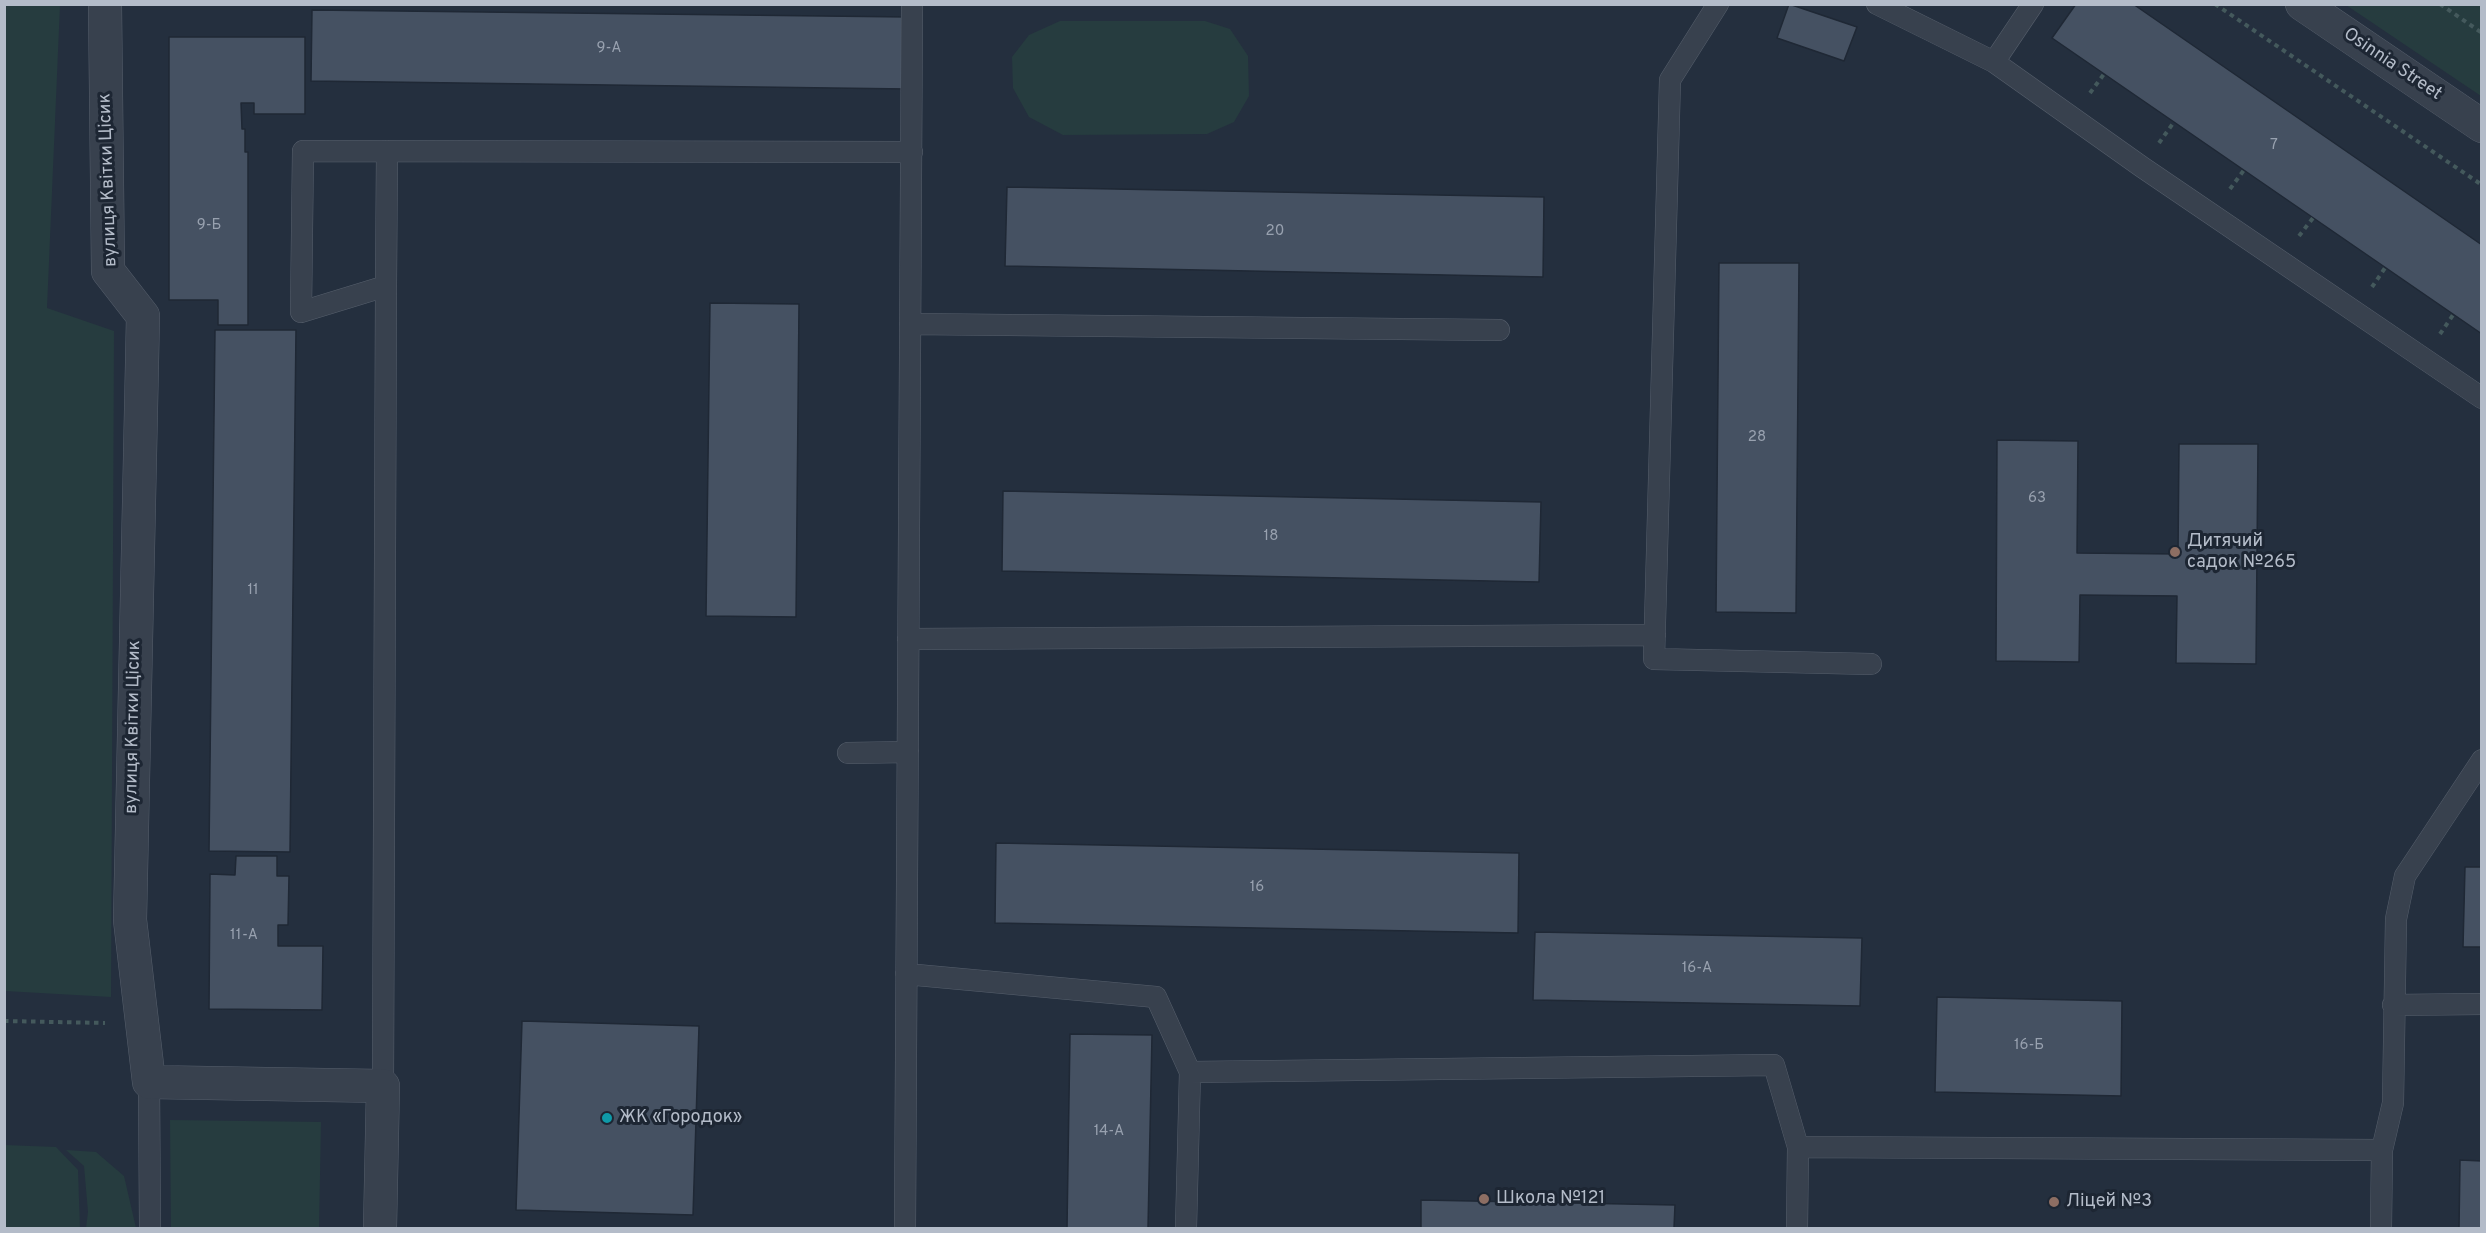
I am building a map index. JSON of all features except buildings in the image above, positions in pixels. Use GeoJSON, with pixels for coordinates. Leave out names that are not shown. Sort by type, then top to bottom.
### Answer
{"type":"FeatureCollection","features":[{"type":"Feature","properties":{"kind":"street","name":"вулиця Квітки Цісик"},"geometry":{"type":"LineString","coordinates":[[105,4],[108,271],[142,316],[130,920],[149,1082]]}},
{"type":"Feature","properties":{"kind":"street","name":"Osinnia Street"},"geometry":{"type":"LineString","coordinates":[[2302,4],[2481,126]]}},
{"type":"Feature","properties":{"kind":"street"},"geometry":{"type":"LineString","coordinates":[[149,1082],[383,1086],[380,1228]]}},
{"type":"Feature","properties":{"kind":"lane"},"geometry":{"type":"LineString","coordinates":[[906,1228],[912,4]]}},
{"type":"Feature","properties":{"kind":"lane"},"geometry":{"type":"LineString","coordinates":[[1718,4],[1670,80],[1654,659],[1871,664]]}},
{"type":"Feature","properties":{"kind":"lane"},"geometry":{"type":"LineString","coordinates":[[1877,4],[1994,62],[2142,167],[2481,398]]}},
{"type":"Feature","properties":{"kind":"lane"},"geometry":{"type":"LineString","coordinates":[[1994,62],[2033,4]]}},
{"type":"Feature","properties":{"kind":"lane"},"geometry":{"type":"LineString","coordinates":[[386,286],[301,312],[303,151],[912,152]]}},
{"type":"Feature","properties":{"kind":"lane"},"geometry":{"type":"LineString","coordinates":[[383,1086],[387,151]]}},
{"type":"Feature","properties":{"kind":"lane"},"geometry":{"type":"LineString","coordinates":[[910,324],[1499,330]]}},
{"type":"Feature","properties":{"kind":"lane"},"geometry":{"type":"LineString","coordinates":[[908,639],[1655,635]]}},
{"type":"Feature","properties":{"kind":"lane"},"geometry":{"type":"LineString","coordinates":[[848,753],[908,752]]}},
{"type":"Feature","properties":{"kind":"lane"},"geometry":{"type":"LineString","coordinates":[[2381,1228],[2382,1150],[2393,1103],[2396,919],[2405,876],[2481,760]]}},
{"type":"Feature","properties":{"kind":"lane"},"geometry":{"type":"LineString","coordinates":[[906,974],[1156,997],[1190,1072],[1186,1228]]}},
{"type":"Feature","properties":{"kind":"lane"},"geometry":{"type":"LineString","coordinates":[[2393,1005],[2481,1004]]}},
{"type":"Feature","properties":{"kind":"lane"},"geometry":{"type":"LineString","coordinates":[[1190,1072],[1774,1065],[1798,1147],[1797,1228]]}},
{"type":"Feature","properties":{"kind":"lane"},"geometry":{"type":"LineString","coordinates":[[149,1082],[150,1228]]}},
{"type":"Feature","properties":{"kind":"lane"},"geometry":{"type":"LineString","coordinates":[[1798,1147],[2382,1150]]}},
{"type":"Feature","properties":{"kind":"path"},"geometry":{"type":"LineString","coordinates":[[2215,4],[2481,185]]}},
{"type":"Feature","properties":{"kind":"path"},"geometry":{"type":"LineString","coordinates":[[2440,4],[2481,33]]}},
{"type":"Feature","properties":{"kind":"path"},"geometry":{"type":"LineString","coordinates":[[4,1021],[142,1024]]}},
{"type":"Feature","properties":{"kind":"green space"},"geometry":{"type":"Polygon","coordinates":[[[4,5],[60,5],[47,308],[114,331],[111,997],[5,991],[4,5]]]}},
{"type":"Feature","properties":{"kind":"green space"},"geometry":{"type":"Polygon","coordinates":[[[2346,5],[2481,5],[2481,96],[2346,5]]]}},
{"type":"Feature","properties":{"kind":"green space"},"geometry":{"type":"Polygon","coordinates":[[[1060,21],[1205,21],[1230,29],[1248,56],[1249,96],[1234,122],[1207,134],[1063,135],[1029,117],[1013,88],[1012,57],[1029,35],[1060,21]]]}},
{"type":"Feature","properties":{"kind":"green space"},"geometry":{"type":"Polygon","coordinates":[[[170,1120],[321,1122],[319,1228],[171,1228],[170,1120]]]}},
{"type":"Feature","properties":{"kind":"green space"},"geometry":{"type":"Polygon","coordinates":[[[5,1145],[56,1147],[78,1170],[80,1228],[5,1228],[5,1145]]]}},
{"type":"Feature","properties":{"kind":"green space"},"geometry":{"type":"Polygon","coordinates":[[[66,1150],[96,1152],[124,1176],[136,1228],[86,1228],[88,1212],[84,1166],[66,1150]]]}},
{"type":"Feature","properties":{"kind":"place","name":"Дитячий садок №265"},"geometry":{"type":"Point","coordinates":[2175,552]}},
{"type":"Feature","properties":{"kind":"place","name":"ЖК «Городок»"},"geometry":{"type":"Point","coordinates":[607,1118]}},
{"type":"Feature","properties":{"kind":"place","name":"Школа №121"},"geometry":{"type":"Point","coordinates":[1484,1199]}},
{"type":"Feature","properties":{"kind":"place","name":"Ліцей №3"},"geometry":{"type":"Point","coordinates":[2054,1202]}}]}
